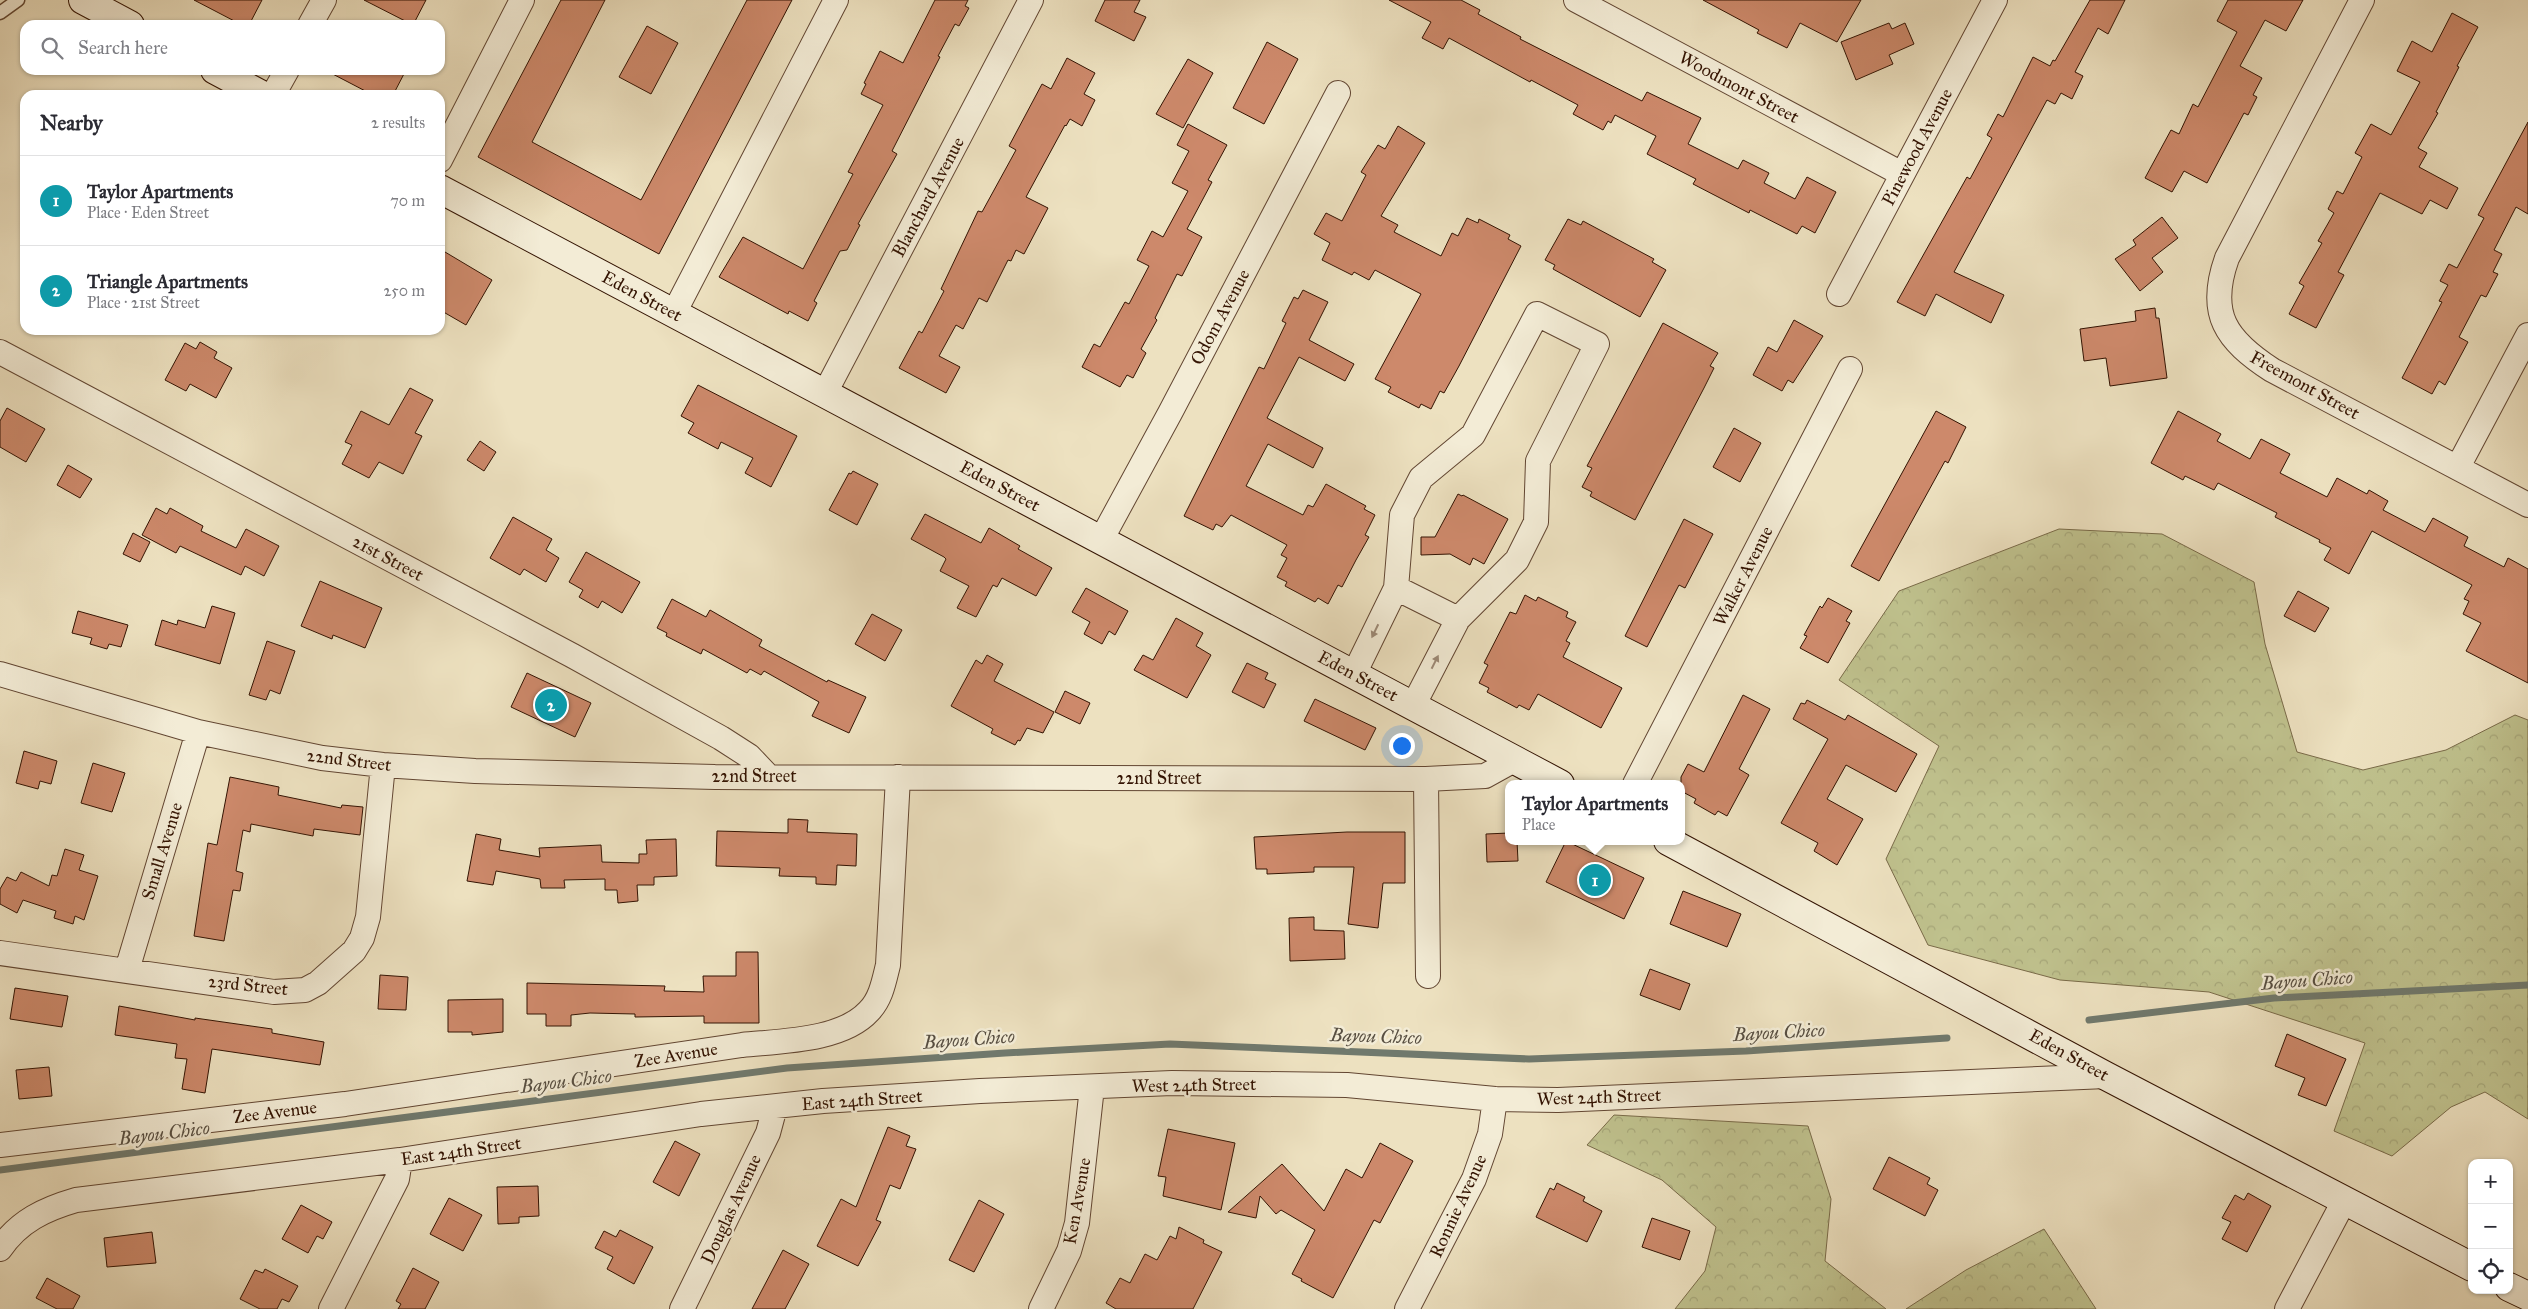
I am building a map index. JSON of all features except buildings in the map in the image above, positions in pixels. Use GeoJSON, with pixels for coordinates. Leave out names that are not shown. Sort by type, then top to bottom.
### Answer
{"type":"FeatureCollection","features":[{"type":"Feature","properties":{"kind":"street"},"geometry":{"type":"LineString","coordinates":[[83,0],[121,20]]}},
{"type":"Feature","properties":{"kind":"street"},"geometry":{"type":"LineString","coordinates":[[313,20],[324,0]]}},
{"type":"Feature","properties":{"kind":"street"},"geometry":{"type":"LineString","coordinates":[[445,150],[522,0]]}},
{"type":"Feature","properties":{"kind":"street"},"geometry":{"type":"LineString","coordinates":[[674,313],[836,0]]}},
{"type":"Feature","properties":{"kind":"street","name":"Blanchard Avenue"},"geometry":{"type":"LineString","coordinates":[[825,393],[1032,0]]}},
{"type":"Feature","properties":{"kind":"street","name":"Woodmont Street"},"geometry":{"type":"LineString","coordinates":[[1576,0],[1902,174]]}},
{"type":"Feature","properties":{"kind":"street","name":"Pinewood Avenue"},"geometry":{"type":"LineString","coordinates":[[1839,294],[1994,0]]}},
{"type":"Feature","properties":{"kind":"street","name":"Freemont Street"},"geometry":{"type":"LineString","coordinates":[[2362,0],[2227,258],[2220,277],[2218,300],[2222,319],[2232,338],[2246,353],[2272,370],[2528,505]]}},
{"type":"Feature","properties":{"kind":"street"},"geometry":{"type":"LineString","coordinates":[[224,75],[253,90]]}},
{"type":"Feature","properties":{"kind":"street"},"geometry":{"type":"LineString","coordinates":[[276,90],[283,75]]}},
{"type":"Feature","properties":{"kind":"street","name":"Odom Avenue"},"geometry":{"type":"LineString","coordinates":[[1101,540],[1175,404],[1338,92]]}},
{"type":"Feature","properties":{"kind":"street","name":"Eden Street"},"geometry":{"type":"LineString","coordinates":[[445,192],[1552,780]]}},
{"type":"Feature","properties":{"kind":"street"},"geometry":{"type":"LineString","coordinates":[[1354,674],[1396,588],[1402,515],[1421,478],[1473,435],[1537,314],[1597,344],[1538,460],[1536,522],[1517,560],[1458,619],[1413,706]]}},
{"type":"Feature","properties":{"kind":"street"},"geometry":{"type":"LineString","coordinates":[[2458,467],[2528,335]]}},
{"type":"Feature","properties":{"kind":"street","name":"21st Street"},"geometry":{"type":"LineString","coordinates":[[0,352],[573,656],[749,756],[768,776]]}},
{"type":"Feature","properties":{"kind":"street","name":"Walker Avenue"},"geometry":{"type":"LineString","coordinates":[[1637,780],[1850,369]]}},
{"type":"Feature","properties":{"kind":"street"},"geometry":{"type":"LineString","coordinates":[[1396,588],[1458,619]]}},
{"type":"Feature","properties":{"kind":"street","name":"22nd Street"},"geometry":{"type":"LineString","coordinates":[[0,674],[198,732],[322,758],[383,766],[476,772],[898,777],[1426,779],[1485,776],[1514,760]]}},
{"type":"Feature","properties":{"kind":"street","name":"Small Avenue"},"geometry":{"type":"LineString","coordinates":[[127,970],[198,732]]}},
{"type":"Feature","properties":{"kind":"street","name":"23rd Street"},"geometry":{"type":"LineString","coordinates":[[0,953],[274,992],[305,990],[318,983],[342,963],[362,938],[368,917],[383,766]]}},
{"type":"Feature","properties":{"kind":"street","name":"Zee Avenue"},"geometry":{"type":"LineString","coordinates":[[0,1145],[354,1102],[742,1045],[801,1039],[842,1029],[857,1022],[870,1010],[880,994],[888,965],[898,777]]}},
{"type":"Feature","properties":{"kind":"street"},"geometry":{"type":"LineString","coordinates":[[1426,779],[1428,976]]}},
{"type":"Feature","properties":{"kind":"street","name":"Eden Street"},"geometry":{"type":"LineString","coordinates":[[1675,845],[2106,1076],[2468,1265]]}},
{"type":"Feature","properties":{"kind":"street","name":"West 24th Street"},"geometry":{"type":"LineString","coordinates":[[938,1094],[1172,1083],[1347,1085],[1495,1099],[1624,1097],[2106,1076]]}},
{"type":"Feature","properties":{"kind":"street","name":"Ken Avenue"},"geometry":{"type":"LineString","coordinates":[[1041,1309],[1069,1252],[1077,1223],[1092,1087]]}},
{"type":"Feature","properties":{"kind":"street","name":"East 24th Street"},"geometry":{"type":"LineString","coordinates":[[0,1249],[9,1236],[27,1220],[50,1208],[76,1200],[400,1160],[701,1114],[938,1094]]}},
{"type":"Feature","properties":{"kind":"street","name":"Ronnie Avenue"},"geometry":{"type":"LineString","coordinates":[[1407,1309],[1474,1179],[1490,1134],[1495,1099]]}},
{"type":"Feature","properties":{"kind":"street","name":"Douglas Avenue"},"geometry":{"type":"LineString","coordinates":[[682,1309],[768,1133],[774,1107]]}},
{"type":"Feature","properties":{"kind":"street"},"geometry":{"type":"LineString","coordinates":[[331,1309],[397,1179],[400,1160]]}},
{"type":"Feature","properties":{"kind":"street"},"geometry":{"type":"LineString","coordinates":[[2287,1309],[2344,1201]]}},
{"type":"Feature","properties":{"kind":"street"},"geometry":{"type":"LineString","coordinates":[[2513,1289],[2528,1296]]}},
{"type":"Feature","properties":{"kind":"lane"},"geometry":{"type":"LineString","coordinates":[[0,13],[18,0]]}},
{"type":"Feature","properties":{"kind":"green space"},"geometry":{"type":"Polygon","coordinates":[[[2059,529],[2162,534],[2254,582],[2265,644],[2297,752],[2363,770],[2446,750],[2515,715],[2528,720],[2528,1119],[2485,1092],[2451,1107],[2392,1156],[2334,1131],[2365,1043],[2209,992],[2060,980],[1928,945],[1886,859],[1939,746],[1839,680],[1899,591],[2059,529]]]}},
{"type":"Feature","properties":{"kind":"green space"},"geometry":{"type":"Polygon","coordinates":[[[1614,1115],[1808,1126],[1831,1199],[1825,1261],[1886,1309],[1675,1309],[1705,1271],[1716,1227],[1662,1180],[1587,1145],[1614,1115]]]}},
{"type":"Feature","properties":{"kind":"green space"},"geometry":{"type":"Polygon","coordinates":[[[2044,1229],[2096,1309],[1906,1309],[1966,1270],[2044,1229]]]}},
{"type":"Feature","properties":{"kind":"waterway","name":"Bayou Chico"},"geometry":{"type":"LineString","coordinates":[[2089,1020],[2274,998],[2528,985]]}},
{"type":"Feature","properties":{"kind":"waterway","name":"Bayou Chico"},"geometry":{"type":"LineString","coordinates":[[0,1170],[787,1068],[1005,1053],[1170,1044],[1529,1059],[1746,1051],[1947,1038]]}},
{"type":"Feature","properties":{"kind":"place","name":"Triangle Apartments"},"geometry":{"type":"Point","coordinates":[551,705]}},
{"type":"Feature","properties":{"kind":"place","name":"Taylor Apartments"},"geometry":{"type":"Point","coordinates":[1595,880]}}]}
